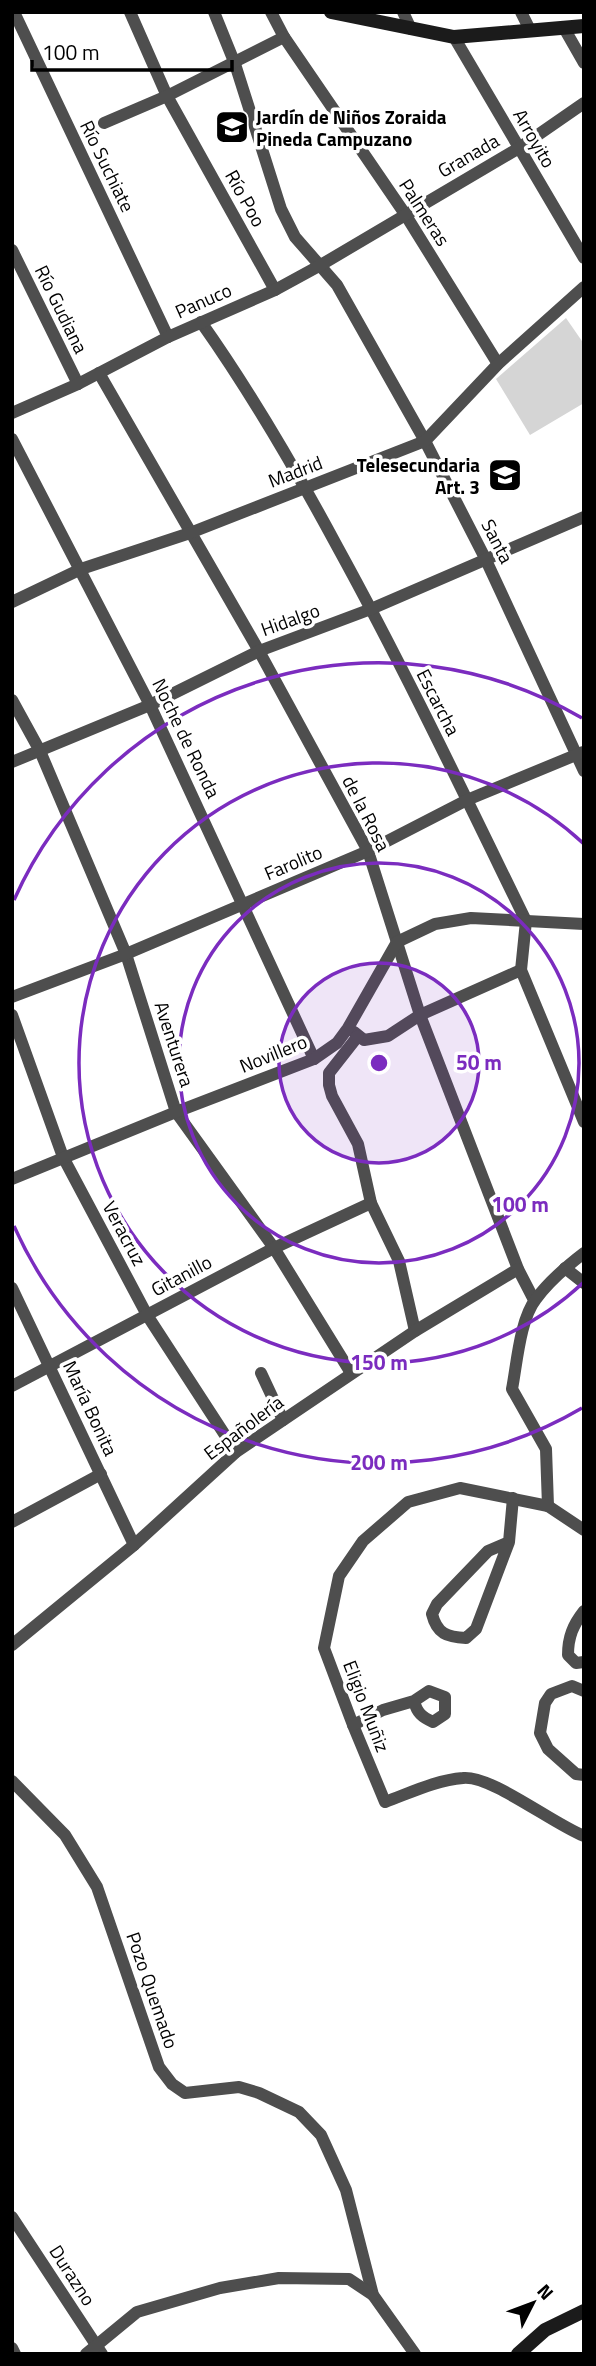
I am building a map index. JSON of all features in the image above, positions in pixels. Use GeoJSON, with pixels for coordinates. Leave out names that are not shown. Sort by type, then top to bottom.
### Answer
{"type":"FeatureCollection","features":[{"type":"Feature","properties":{"kind":"main road"},"geometry":{"type":"LineString","coordinates":[[331,12],[454,37],[584,26]]}},
{"type":"Feature","properties":{"kind":"main road"},"geometry":{"type":"LineString","coordinates":[[518,2354],[545,2330],[584,2311]]}},
{"type":"Feature","properties":{"kind":"street","name":"Río Suchiate"},"geometry":{"type":"LineString","coordinates":[[14,12],[168,337]]}},
{"type":"Feature","properties":{"kind":"street","name":"Río Poo"},"geometry":{"type":"LineString","coordinates":[[130,12],[167,96],[275,290]]}},
{"type":"Feature","properties":{"kind":"street","name":"Santa"},"geometry":{"type":"LineString","coordinates":[[214,12],[235,64],[281,209],[295,237],[338,285],[425,441],[580,753],[584,771]]}},
{"type":"Feature","properties":{"kind":"street","name":"Palmeras"},"geometry":{"type":"LineString","coordinates":[[271,12],[284,37],[405,214],[498,364]]}},
{"type":"Feature","properties":{"kind":"street"},"geometry":{"type":"LineString","coordinates":[[403,12],[411,29]]}},
{"type":"Feature","properties":{"kind":"street"},"geometry":{"type":"LineString","coordinates":[[522,12],[530,30]]}},
{"type":"Feature","properties":{"kind":"street"},"geometry":{"type":"LineString","coordinates":[[564,28],[584,63]]}},
{"type":"Feature","properties":{"kind":"street"},"geometry":{"type":"LineString","coordinates":[[104,123],[235,64],[284,37]]}},
{"type":"Feature","properties":{"kind":"street","name":"Arroyito"},"geometry":{"type":"LineString","coordinates":[[454,37],[584,258]]}},
{"type":"Feature","properties":{"kind":"street","name":"Granada"},"geometry":{"type":"LineString","coordinates":[[405,214],[519,148],[584,103]]}},
{"type":"Feature","properties":{"kind":"street","name":"Panuco"},"geometry":{"type":"LineString","coordinates":[[12,413],[78,384],[168,337],[275,290],[405,214]]}},
{"type":"Feature","properties":{"kind":"street","name":"Río Gudiana"},"geometry":{"type":"LineString","coordinates":[[12,250],[78,384]]}},
{"type":"Feature","properties":{"kind":"street","name":"Madrid"},"geometry":{"type":"LineString","coordinates":[[12,602],[81,569],[190,533],[425,441],[498,364],[584,287]]}},
{"type":"Feature","properties":{"kind":"street","name":"Escarcha"},"geometry":{"type":"LineString","coordinates":[[201,322],[234,369],[305,488],[371,609],[526,922]]}},
{"type":"Feature","properties":{"kind":"street","name":"de la Rosa"},"geometry":{"type":"LineString","coordinates":[[99,373],[259,651],[368,852],[421,1015],[517,1269],[534,1300]]}},
{"type":"Feature","properties":{"kind":"street","name":"Noche de Ronda"},"geometry":{"type":"LineString","coordinates":[[12,439],[150,705],[314,1059]]}},
{"type":"Feature","properties":{"kind":"street","name":"Hidalgo"},"geometry":{"type":"LineString","coordinates":[[12,762],[150,705],[259,651],[371,609],[584,517]]}},
{"type":"Feature","properties":{"kind":"street","name":"Aventurera"},"geometry":{"type":"LineString","coordinates":[[12,700],[40,751],[126,954],[176,1112],[274,1248],[351,1373]]}},
{"type":"Feature","properties":{"kind":"street","name":"Farolito"},"geometry":{"type":"LineString","coordinates":[[12,997],[126,954],[368,852],[467,800],[580,753]]}},
{"type":"Feature","properties":{"kind":"street"},"geometry":{"type":"LineString","coordinates":[[397,942],[435,924],[471,918],[584,924]]}},
{"type":"Feature","properties":{"kind":"street"},"geometry":{"type":"LineString","coordinates":[[526,922],[521,970],[584,1122]]}},
{"type":"Feature","properties":{"kind":"street","name":"Novillero"},"geometry":{"type":"LineString","coordinates":[[12,1178],[314,1059],[353,1032],[397,942]]}},
{"type":"Feature","properties":{"kind":"street"},"geometry":{"type":"LineString","coordinates":[[415,1331],[399,1261],[371,1203],[358,1144],[332,1096],[329,1073],[353,1032],[364,1040],[388,1036],[421,1015],[521,970]]}},
{"type":"Feature","properties":{"kind":"street","name":"Veracruz"},"geometry":{"type":"LineString","coordinates":[[12,1015],[63,1157],[147,1315],[236,1452]]}},
{"type":"Feature","properties":{"kind":"street","name":"Gitanillo"},"geometry":{"type":"LineString","coordinates":[[12,1386],[274,1248],[371,1203]]}},
{"type":"Feature","properties":{"kind":"street"},"geometry":{"type":"LineString","coordinates":[[548,1506],[546,1449],[512,1389],[524,1326],[534,1300],[584,1253]]}},
{"type":"Feature","properties":{"kind":"street"},"geometry":{"type":"LineString","coordinates":[[565,1268],[584,1283]]}},
{"type":"Feature","properties":{"kind":"street","name":"Españolería"},"geometry":{"type":"LineString","coordinates":[[12,1645],[134,1545],[236,1452],[415,1331],[517,1269]]}},
{"type":"Feature","properties":{"kind":"street","name":"María Bonita"},"geometry":{"type":"LineString","coordinates":[[12,1288],[134,1545]]}},
{"type":"Feature","properties":{"kind":"street"},"geometry":{"type":"LineString","coordinates":[[261,1373],[283,1420]]}},
{"type":"Feature","properties":{"kind":"street"},"geometry":{"type":"LineString","coordinates":[[12,1522],[101,1474]]}},
{"type":"Feature","properties":{"kind":"street","name":"Eligio Muñiz"},"geometry":{"type":"LineString","coordinates":[[584,1530],[548,1506],[460,1488],[408,1502],[363,1541],[339,1576],[324,1647],[386,1802],[440,1782],[466,1777],[487,1782],[584,1836]]}},
{"type":"Feature","properties":{"kind":"street"},"geometry":{"type":"LineString","coordinates":[[509,1542],[488,1551],[437,1604],[432,1614],[435,1626],[450,1637],[466,1638],[476,1629],[509,1542],[513,1498]]}},
{"type":"Feature","properties":{"kind":"street"},"geometry":{"type":"LineString","coordinates":[[584,1611],[572,1627],[568,1646],[568,1655],[576,1663],[584,1662]]}},
{"type":"Feature","properties":{"kind":"street"},"geometry":{"type":"LineString","coordinates":[[584,1691],[572,1686],[551,1694],[545,1703],[540,1733],[548,1749],[576,1774],[584,1775]]}},
{"type":"Feature","properties":{"kind":"street"},"geometry":{"type":"LineString","coordinates":[[353,1725],[383,1710],[414,1701]]}},
{"type":"Feature","properties":{"kind":"street","name":"Pozo Quemado"},"geometry":{"type":"LineString","coordinates":[[12,1781],[65,1835],[97,1887],[159,2067],[172,2084],[185,2093],[239,2087],[259,2092],[299,2112],[321,2135],[346,2190],[373,2295],[411,2353]]}},
{"type":"Feature","properties":{"kind":"street","name":"Durazno"},"geometry":{"type":"LineString","coordinates":[[12,2217],[100,2350]]}},
{"type":"Feature","properties":{"kind":"street"},"geometry":{"type":"LineString","coordinates":[[86,2354],[100,2350],[137,2312],[220,2288],[279,2278],[349,2279],[373,2295]]}},
{"type":"Feature","properties":{"kind":"street"},"geometry":{"type":"LineString","coordinates":[[12,2348],[15,2354]]}},
{"type":"Feature","properties":{"kind":"shaded area"},"geometry":{"type":"Polygon","coordinates":[[[566,318],[584,344],[584,403],[530,435],[496,379],[566,318]]]}},
{"type":"Feature","properties":{"kind":"place","name":"Jardín de Niños Zoraida Pineda Campuzano"},"geometry":{"type":"Point","coordinates":[232,127]}},
{"type":"Feature","properties":{"kind":"place","name":"Telesecundaria Art. 3"},"geometry":{"type":"Point","coordinates":[505,475]}}]}
